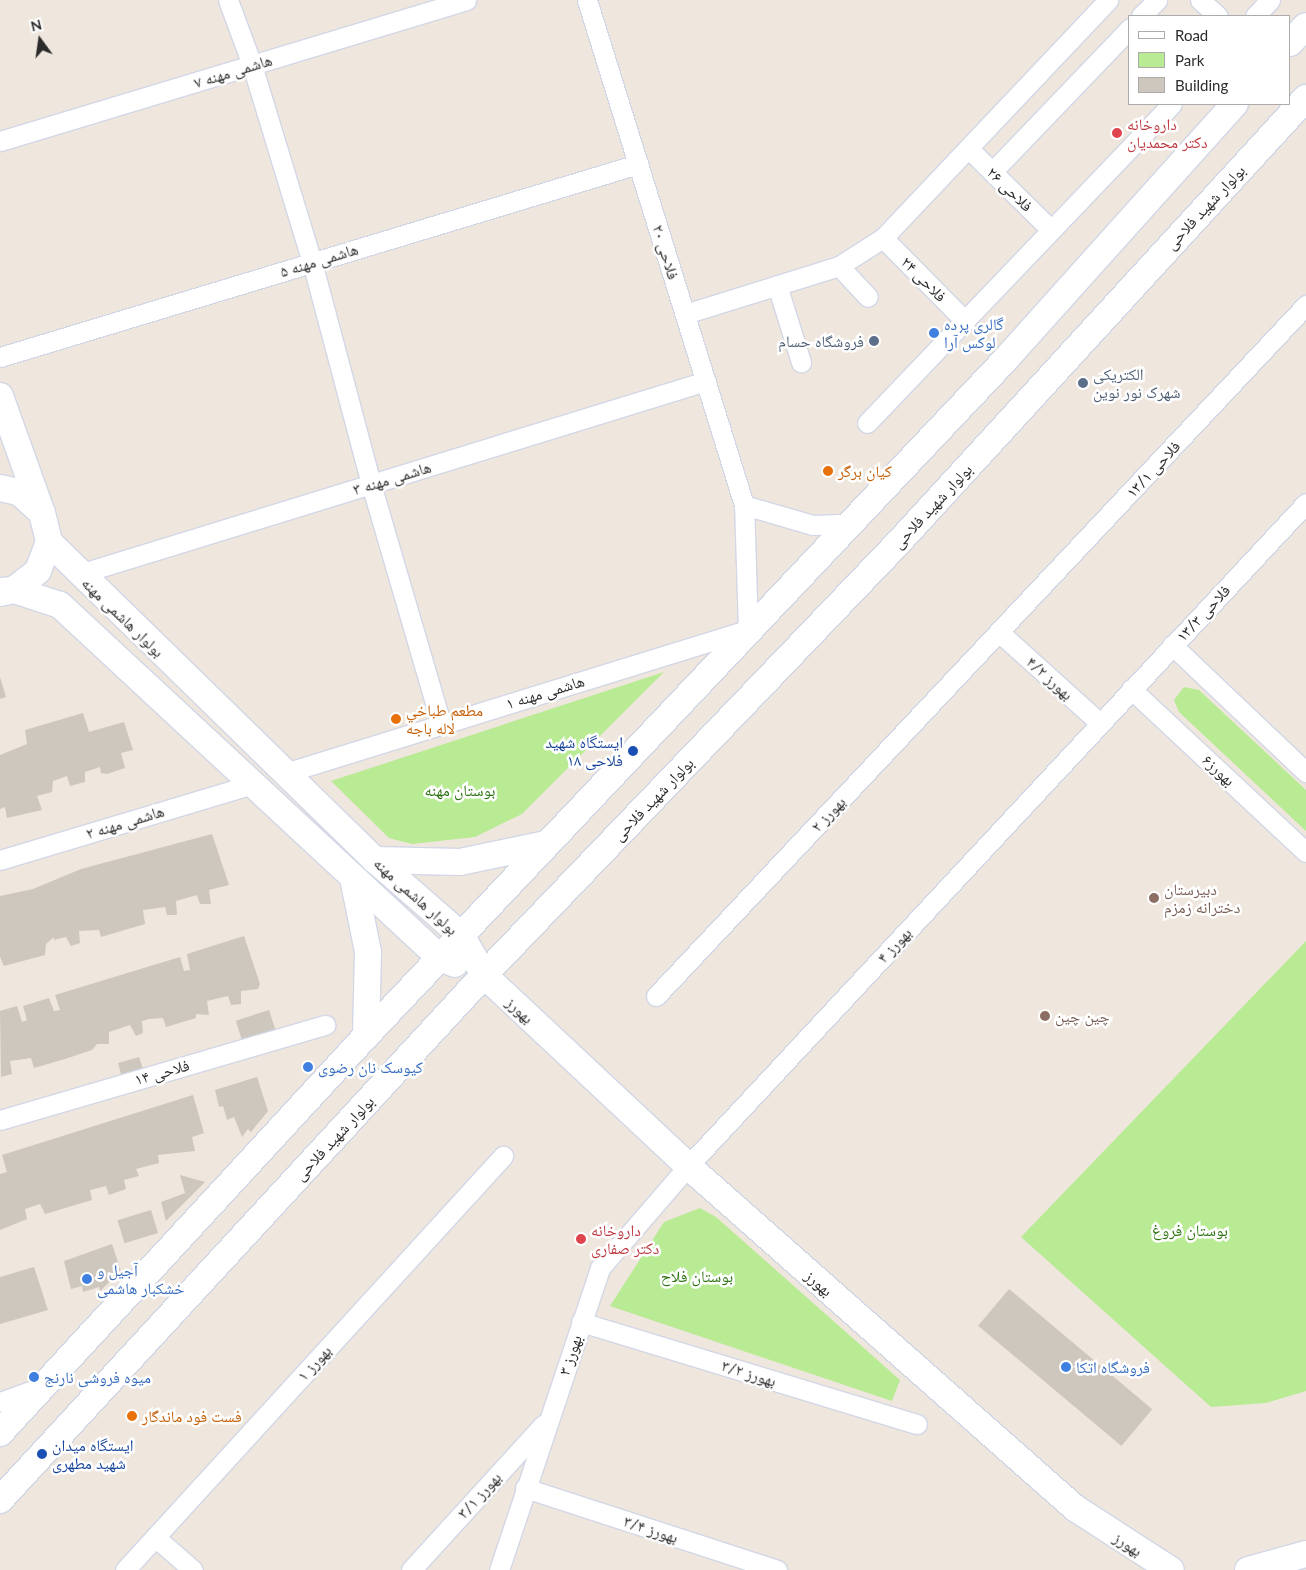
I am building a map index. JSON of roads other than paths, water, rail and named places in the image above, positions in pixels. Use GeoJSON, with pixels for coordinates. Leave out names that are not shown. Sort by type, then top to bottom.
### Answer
{"type":"FeatureCollection","features":[{"type":"Feature","properties":{"kind":"main road"},"geometry":{"type":"LineString","coordinates":[[1291,43],[1306,26]]}},
{"type":"Feature","properties":{"kind":"main road","name":"بولوار شهید فلاحی"},"geometry":{"type":"LineString","coordinates":[[0,1500],[484,975],[900,541],[1306,98]]}},
{"type":"Feature","properties":{"kind":"main road"},"geometry":{"type":"LineString","coordinates":[[0,1433],[47,1385],[439,958],[846,524],[1005,360],[1234,105]]}},
{"type":"Feature","properties":{"kind":"main road"},"geometry":{"type":"LineString","coordinates":[[0,396],[42,513],[49,542],[38,571],[5,591]]}},
{"type":"Feature","properties":{"kind":"main road"},"geometry":{"type":"LineString","coordinates":[[0,488],[19,492],[42,513]]}},
{"type":"Feature","properties":{"kind":"main road","name":"بولوار هاشمی مهنه"},"geometry":{"type":"LineString","coordinates":[[49,542],[79,574],[375,860],[461,935],[484,975]]}},
{"type":"Feature","properties":{"kind":"main road","name":"بولوار هاشمی مهنه"},"geometry":{"type":"LineString","coordinates":[[5,591],[60,605],[250,785],[439,958],[484,975]]}},
{"type":"Feature","properties":{"kind":"main road"},"geometry":{"type":"LineString","coordinates":[[375,860],[460,862],[546,844]]}},
{"type":"Feature","properties":{"kind":"main road"},"geometry":{"type":"LineString","coordinates":[[353,878],[368,952],[366,1036]]}},
{"type":"Feature","properties":{"kind":"main road","name":"بهورز"},"geometry":{"type":"LineString","coordinates":[[484,975],[688,1166],[1075,1508],[1171,1570]]}},
{"type":"Feature","properties":{"kind":"main road"},"geometry":{"type":"LineString","coordinates":[[1248,1570],[1306,1554]]}},
{"type":"Feature","properties":{"kind":"street"},"geometry":{"type":"LineString","coordinates":[[228,0],[252,65],[312,262],[371,484],[441,724]]}},
{"type":"Feature","properties":{"kind":"street","name":"هاشمی مهنه ۷"},"geometry":{"type":"LineString","coordinates":[[0,141],[466,0]]}},
{"type":"Feature","properties":{"kind":"street","name":"فلاحی ۲۰"},"geometry":{"type":"LineString","coordinates":[[587,0],[744,505],[748,630]]}},
{"type":"Feature","properties":{"kind":"street"},"geometry":{"type":"LineString","coordinates":[[685,314],[839,266],[883,238],[1108,0]]}},
{"type":"Feature","properties":{"kind":"street"},"geometry":{"type":"LineString","coordinates":[[1143,15],[1157,0]]}},
{"type":"Feature","properties":{"kind":"street"},"geometry":{"type":"LineString","coordinates":[[1200,0],[1217,15]]}},
{"type":"Feature","properties":{"kind":"street"},"geometry":{"type":"LineString","coordinates":[[1256,15],[1270,0]]}},
{"type":"Feature","properties":{"kind":"street"},"geometry":{"type":"LineString","coordinates":[[992,172],[1128,30]]}},
{"type":"Feature","properties":{"kind":"street"},"geometry":{"type":"LineString","coordinates":[[867,423],[1171,105]]}},
{"type":"Feature","properties":{"kind":"street","name":"فلاحی ۲۶"},"geometry":{"type":"LineString","coordinates":[[969,149],[1051,230]]}},
{"type":"Feature","properties":{"kind":"street","name":"هاشمی مهنه ۵"},"geometry":{"type":"LineString","coordinates":[[0,357],[638,164]]}},
{"type":"Feature","properties":{"kind":"street","name":"فلاحی ۲۴"},"geometry":{"type":"LineString","coordinates":[[883,238],[965,321]]}},
{"type":"Feature","properties":{"kind":"street"},"geometry":{"type":"LineString","coordinates":[[839,266],[868,297]]}},
{"type":"Feature","properties":{"kind":"street"},"geometry":{"type":"LineString","coordinates":[[777,285],[801,362]]}},
{"type":"Feature","properties":{"kind":"street","name":"فلاحی ۱۳/۱"},"geometry":{"type":"LineString","coordinates":[[1000,633],[1304,310]]}},
{"type":"Feature","properties":{"kind":"street","name":"هاشمی مهنه ۳"},"geometry":{"type":"LineString","coordinates":[[79,574],[706,381]]}},
{"type":"Feature","properties":{"kind":"street","name":"فلاحی ۱۳/۳"},"geometry":{"type":"LineString","coordinates":[[1100,723],[1306,504]]}},
{"type":"Feature","properties":{"kind":"street"},"geometry":{"type":"LineString","coordinates":[[744,505],[813,525],[846,524]]}},
{"type":"Feature","properties":{"kind":"street","name":"هاشمی مهنه ۱"},"geometry":{"type":"LineString","coordinates":[[285,773],[748,630]]}},
{"type":"Feature","properties":{"kind":"street","name":"بهورز ۴/۲"},"geometry":{"type":"LineString","coordinates":[[1000,633],[1100,723]]}},
{"type":"Feature","properties":{"kind":"street","name":"بهورز ۲"},"geometry":{"type":"LineString","coordinates":[[656,996],[1000,633]]}},
{"type":"Feature","properties":{"kind":"street"},"geometry":{"type":"LineString","coordinates":[[1172,646],[1306,772]]}},
{"type":"Feature","properties":{"kind":"street","name":"بهورز۶"},"geometry":{"type":"LineString","coordinates":[[1131,689],[1306,852]]}},
{"type":"Feature","properties":{"kind":"street","name":"بهورز ۴"},"geometry":{"type":"LineString","coordinates":[[688,1166],[1100,723]]}},
{"type":"Feature","properties":{"kind":"street","name":"هاشمی مهنه ۲"},"geometry":{"type":"LineString","coordinates":[[0,860],[250,785]]}},
{"type":"Feature","properties":{"kind":"street","name":"فلاحی ۱۴"},"geometry":{"type":"LineString","coordinates":[[0,1120],[325,1025]]}},
{"type":"Feature","properties":{"kind":"street","name":"بهورز ۱"},"geometry":{"type":"LineString","coordinates":[[125,1570],[503,1156]]}},
{"type":"Feature","properties":{"kind":"street","name":"بهورز ۳"},"geometry":{"type":"LineString","coordinates":[[499,1570],[600,1268],[688,1166]]}},
{"type":"Feature","properties":{"kind":"street","name":"بهورز ۳/۲"},"geometry":{"type":"LineString","coordinates":[[581,1322],[917,1424]]}},
{"type":"Feature","properties":{"kind":"street"},"geometry":{"type":"LineString","coordinates":[[0,1402],[47,1385]]}},
{"type":"Feature","properties":{"kind":"street","name":"بهورز ۳/۱"},"geometry":{"type":"LineString","coordinates":[[411,1570],[548,1420]]}},
{"type":"Feature","properties":{"kind":"street","name":"بهورز ۳/۴"},"geometry":{"type":"LineString","coordinates":[[525,1488],[777,1570]]}},
{"type":"Feature","properties":{"kind":"street"},"geometry":{"type":"LineString","coordinates":[[155,1537],[193,1570]]}},
{"type":"Feature","properties":{"kind":"place","name":"داروخانه دکتر محمدیان"},"geometry":{"type":"Point","coordinates":[1117,133]}},
{"type":"Feature","properties":{"kind":"place","name":"گالری پرده لوکس آرا"},"geometry":{"type":"Point","coordinates":[934,333]}},
{"type":"Feature","properties":{"kind":"place","name":"فروشگاه حسام"},"geometry":{"type":"Point","coordinates":[874,341]}},
{"type":"Feature","properties":{"kind":"place","name":"الکتریکی شهرک نور نوین"},"geometry":{"type":"Point","coordinates":[1083,383]}},
{"type":"Feature","properties":{"kind":"place","name":"کیان برگر"},"geometry":{"type":"Point","coordinates":[828,471]}},
{"type":"Feature","properties":{"kind":"place","name":"مطعم طباخي لاله باجه"},"geometry":{"type":"Point","coordinates":[396,719]}},
{"type":"Feature","properties":{"kind":"place","name":"ایستگاه شهید فلاحی ۱۸"},"geometry":{"type":"Point","coordinates":[633,751]}},
{"type":"Feature","properties":{"kind":"place","name":"دبیرستان دخترانه زمزم"},"geometry":{"type":"Point","coordinates":[1154,898]}},
{"type":"Feature","properties":{"kind":"place","name":"چین چین"},"geometry":{"type":"Point","coordinates":[1045,1016]}},
{"type":"Feature","properties":{"kind":"place","name":"کیوسک نان رضوی"},"geometry":{"type":"Point","coordinates":[308,1067]}},
{"type":"Feature","properties":{"kind":"place","name":"داروخانه دکتر صفاری"},"geometry":{"type":"Point","coordinates":[581,1239]}},
{"type":"Feature","properties":{"kind":"place","name":"آجیل و خشکبار هاشمی"},"geometry":{"type":"Point","coordinates":[87,1279]}},
{"type":"Feature","properties":{"kind":"place","name":"فروشگاه اتکا"},"geometry":{"type":"Point","coordinates":[1066,1367]}},
{"type":"Feature","properties":{"kind":"place","name":"میوه فروشی نارنج"},"geometry":{"type":"Point","coordinates":[34,1377]}},
{"type":"Feature","properties":{"kind":"place","name":"فست فود ماندگار"},"geometry":{"type":"Point","coordinates":[132,1416]}},
{"type":"Feature","properties":{"kind":"place","name":"ایستگاه میدان شهید مطهری"},"geometry":{"type":"Point","coordinates":[42,1454]}},
{"type":"Feature","properties":{"kind":"park label","name":"بوستان مهنه"},"geometry":{"type":"Point","coordinates":[460,790]}},
{"type":"Feature","properties":{"kind":"park label","name":"بوستان فروغ"},"geometry":{"type":"Point","coordinates":[1190,1230]}},
{"type":"Feature","properties":{"kind":"park label","name":"بوستان فلاح"},"geometry":{"type":"Point","coordinates":[697,1276]}}]}
